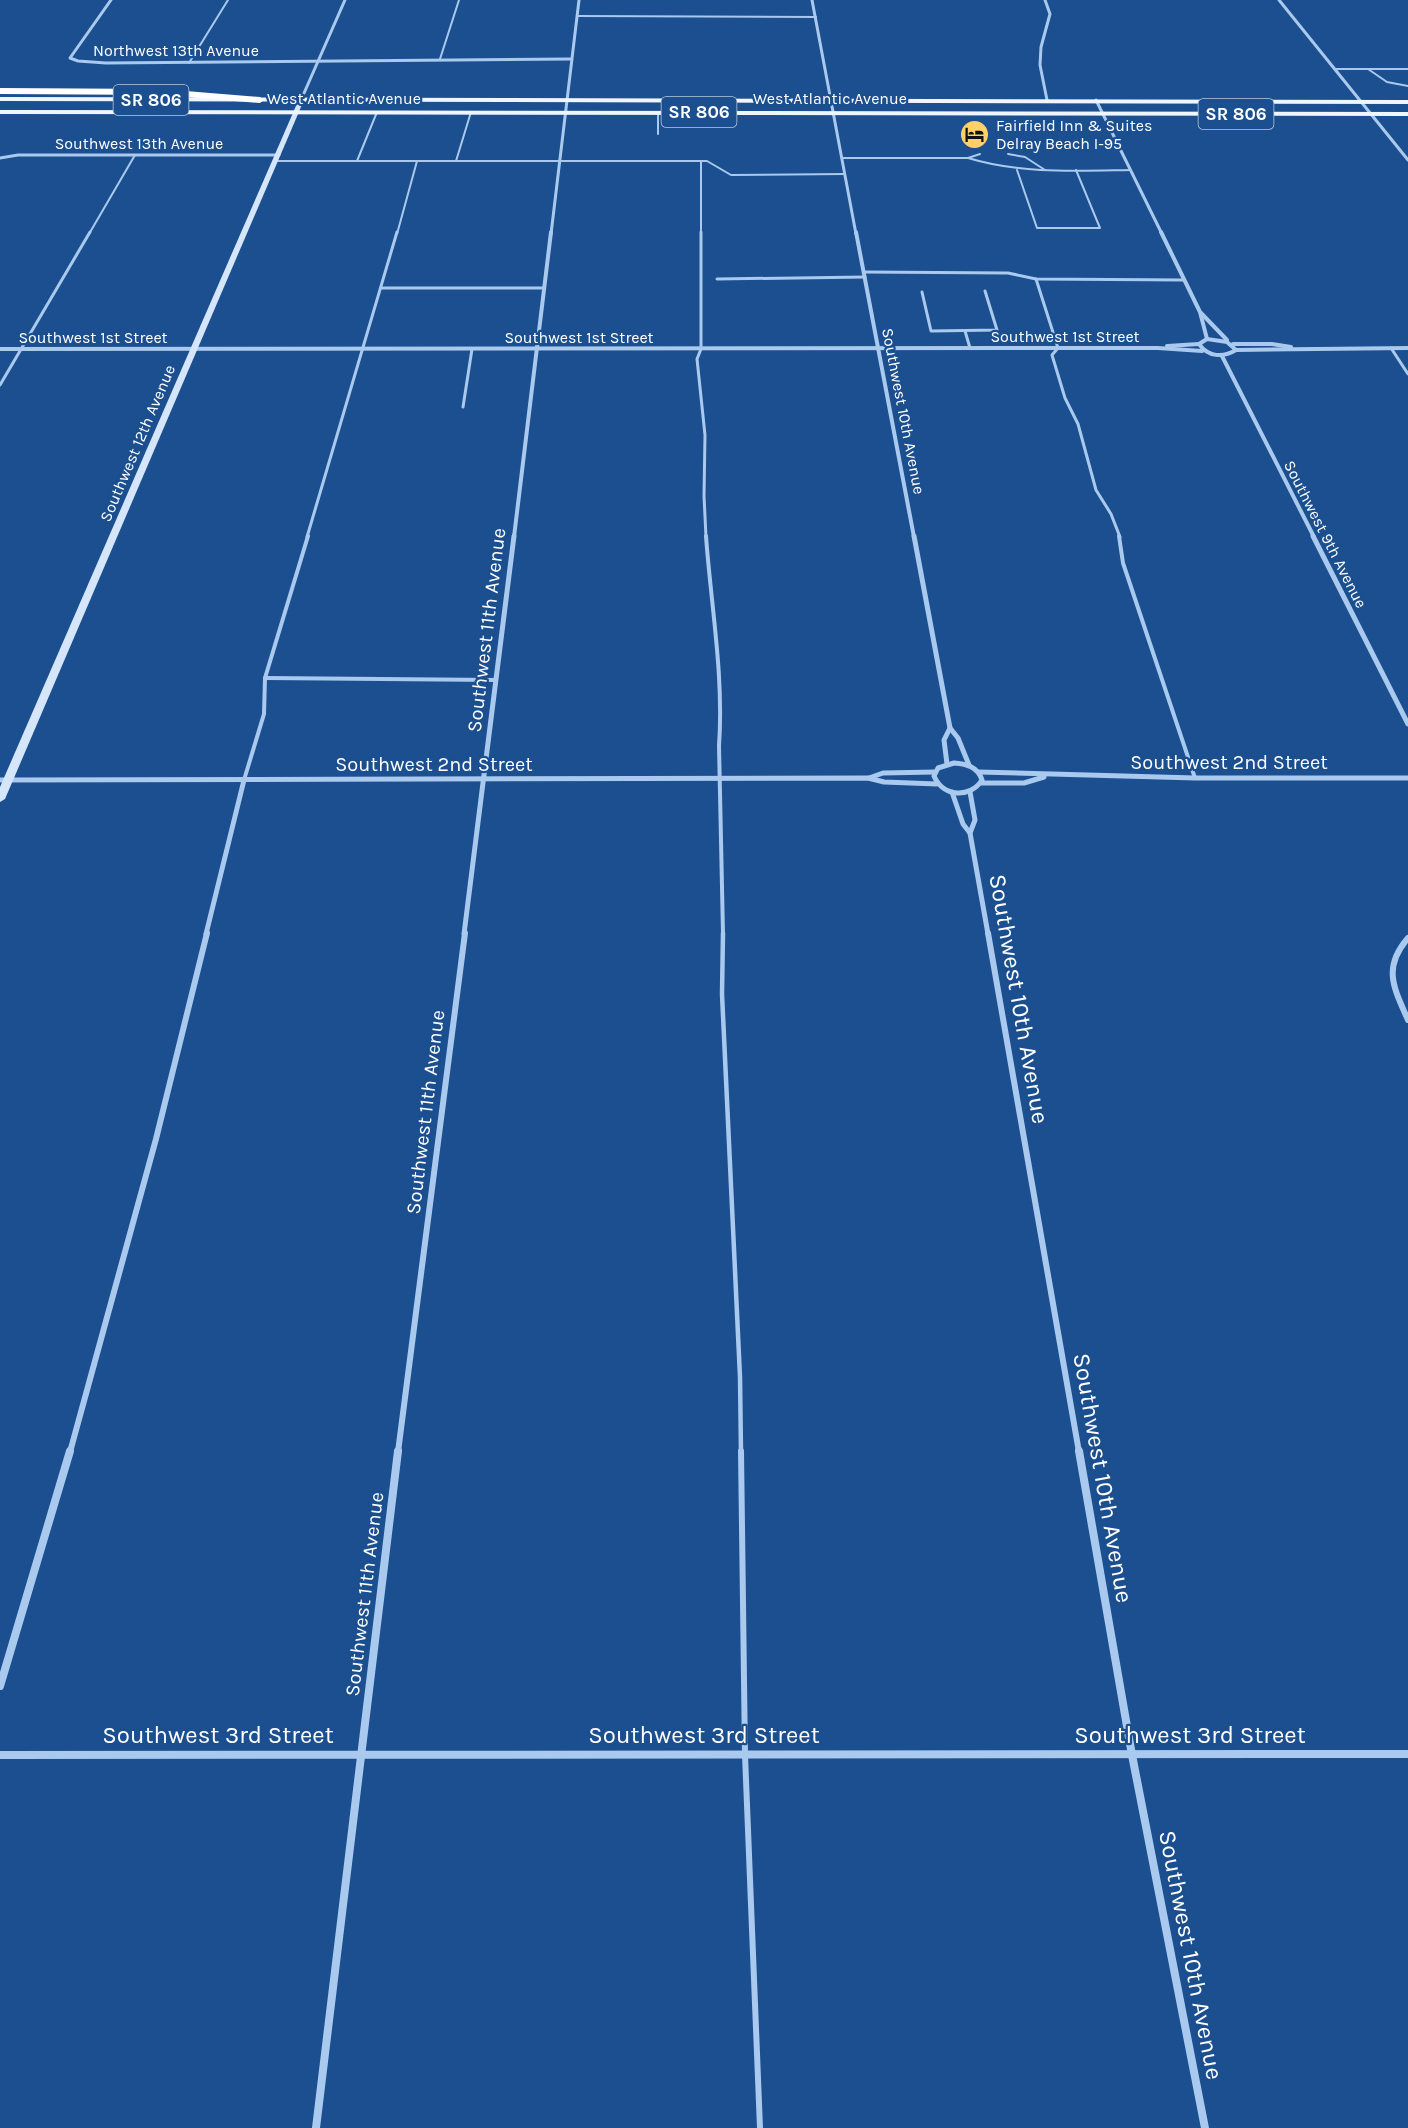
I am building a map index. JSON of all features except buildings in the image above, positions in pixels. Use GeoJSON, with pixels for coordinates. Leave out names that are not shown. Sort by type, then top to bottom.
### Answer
{"type":"FeatureCollection","features":[{"type":"Feature","properties":{"kind":"highway"},"geometry":{"type":"LineString","coordinates":[[0,91],[161,92],[260,100]]}},
{"type":"Feature","properties":{"kind":"main road","name":"West Atlantic Avenue"},"geometry":{"type":"LineString","coordinates":[[0,99],[1408,102]]}},
{"type":"Feature","properties":{"kind":"main road","name":"West Atlantic Avenue"},"geometry":{"type":"LineString","coordinates":[[0,112],[1408,114]]}},
{"type":"Feature","properties":{"kind":"street","name":"Northwest 13th Avenue"},"geometry":{"type":"LineString","coordinates":[[111,0],[69,58],[106,63],[318,62],[344,59],[571,59]]}},
{"type":"Feature","properties":{"kind":"street"},"geometry":{"type":"LineString","coordinates":[[301,100],[345,0]]}},
{"type":"Feature","properties":{"kind":"street","name":"Southwest 11th Avenue"},"geometry":{"type":"LineString","coordinates":[[316,2128],[360,1755],[484,779],[579,0]]}},
{"type":"Feature","properties":{"kind":"street","name":"Southwest 10th Avenue"},"geometry":{"type":"LineString","coordinates":[[812,0],[950,728],[958,738],[969,765]]}},
{"type":"Feature","properties":{"kind":"street"},"geometry":{"type":"LineString","coordinates":[[1045,0],[1050,14],[1042,36],[1039,57],[1047,100]]}},
{"type":"Feature","properties":{"kind":"street"},"geometry":{"type":"LineString","coordinates":[[1279,0],[1408,160]]}},
{"type":"Feature","properties":{"kind":"street","name":"Southwest 12th Avenue"},"geometry":{"type":"LineString","coordinates":[[0,799],[4,780],[278,158],[301,100]]}},
{"type":"Feature","properties":{"kind":"street"},"geometry":{"type":"LineString","coordinates":[[1096,100],[1200,312],[1207,339],[1228,341]]}},
{"type":"Feature","properties":{"kind":"street","name":"Southwest 13th Avenue"},"geometry":{"type":"LineString","coordinates":[[0,158],[18,155],[135,155],[278,158]]}},
{"type":"Feature","properties":{"kind":"street"},"geometry":{"type":"LineString","coordinates":[[1200,312],[1233,344],[1272,344],[1310,350]]}},
{"type":"Feature","properties":{"kind":"street","name":"Southwest 1st Street"},"geometry":{"type":"LineString","coordinates":[[1158,348],[1199,344],[1207,339]]}},
{"type":"Feature","properties":{"kind":"street"},"geometry":{"type":"LineString","coordinates":[[1199,344],[1202,351]]}},
{"type":"Feature","properties":{"kind":"street"},"geometry":{"type":"LineString","coordinates":[[1233,344],[1236,350]]}},
{"type":"Feature","properties":{"kind":"street","name":"Southwest 1st Street"},"geometry":{"type":"LineString","coordinates":[[0,349],[1158,348],[1202,351],[1222,356]]}},
{"type":"Feature","properties":{"kind":"street"},"geometry":{"type":"LineString","coordinates":[[1222,356],[1236,350],[1408,348]]}},
{"type":"Feature","properties":{"kind":"street","name":"Southwest 9th Avenue"},"geometry":{"type":"LineString","coordinates":[[1222,356],[1408,724]]}},
{"type":"Feature","properties":{"kind":"street","name":"Southwest 10th Avenue"},"geometry":{"type":"LineString","coordinates":[[947,764],[944,741],[950,728]]}},
{"type":"Feature","properties":{"kind":"street"},"geometry":{"type":"LineString","coordinates":[[937,784],[935,772],[947,764],[969,765],[979,772],[982,780],[970,792]]}},
{"type":"Feature","properties":{"kind":"street","name":"Southwest 2nd Street"},"geometry":{"type":"LineString","coordinates":[[868,778],[884,772],[935,772]]}},
{"type":"Feature","properties":{"kind":"street","name":"Southwest 2nd Street"},"geometry":{"type":"LineString","coordinates":[[979,772],[1195,778],[1408,778]]}},
{"type":"Feature","properties":{"kind":"street","name":"Southwest 2nd Street"},"geometry":{"type":"LineString","coordinates":[[981,783],[1024,783],[1051,775]]}},
{"type":"Feature","properties":{"kind":"street","name":"Southwest 2nd Street"},"geometry":{"type":"LineString","coordinates":[[4,780],[868,778],[884,782],[937,784],[952,792],[970,792]]}},
{"type":"Feature","properties":{"kind":"street"},"geometry":{"type":"LineString","coordinates":[[0,1686],[54,1510],[153,1150],[244,780]]}},
{"type":"Feature","properties":{"kind":"street","name":"Southwest 10th Avenue"},"geometry":{"type":"LineString","coordinates":[[952,792],[963,824],[970,833],[1132,1755],[1205,2128]]}},
{"type":"Feature","properties":{"kind":"street","name":"Southwest 10th Avenue"},"geometry":{"type":"LineString","coordinates":[[970,792],[975,820],[970,833]]}},
{"type":"Feature","properties":{"kind":"street"},"geometry":{"type":"LineString","coordinates":[[1408,938],[1396,950],[1391,966],[1393,985],[1408,1020]]}},
{"type":"Feature","properties":{"kind":"street","name":"Southwest 3rd Street"},"geometry":{"type":"LineString","coordinates":[[0,1755],[1408,1754]]}},
{"type":"Feature","properties":{"kind":"lane"},"geometry":{"type":"LineString","coordinates":[[189,63],[228,0]]}},
{"type":"Feature","properties":{"kind":"lane"},"geometry":{"type":"LineString","coordinates":[[440,59],[459,0]]}},
{"type":"Feature","properties":{"kind":"lane"},"geometry":{"type":"LineString","coordinates":[[577,16],[684,16],[706,19],[816,17]]}},
{"type":"Feature","properties":{"kind":"lane"},"geometry":{"type":"LineString","coordinates":[[1335,69],[1408,69]]}},
{"type":"Feature","properties":{"kind":"lane"},"geometry":{"type":"LineString","coordinates":[[1368,69],[1387,82],[1408,86]]}},
{"type":"Feature","properties":{"kind":"lane"},"geometry":{"type":"LineString","coordinates":[[357,161],[376,112]]}},
{"type":"Feature","properties":{"kind":"lane"},"geometry":{"type":"LineString","coordinates":[[456,161],[471,112]]}},
{"type":"Feature","properties":{"kind":"lane"},"geometry":{"type":"LineString","coordinates":[[658,112],[658,134]]}},
{"type":"Feature","properties":{"kind":"lane"},"geometry":{"type":"LineString","coordinates":[[1401,150],[1408,150]]}},
{"type":"Feature","properties":{"kind":"lane"},"geometry":{"type":"LineString","coordinates":[[842,159],[968,158],[980,154]]}},
{"type":"Feature","properties":{"kind":"lane"},"geometry":{"type":"LineString","coordinates":[[1008,154],[1025,157],[1045,170]]}},
{"type":"Feature","properties":{"kind":"lane"},"geometry":{"type":"LineString","coordinates":[[0,385],[135,155]]}},
{"type":"Feature","properties":{"kind":"lane"},"geometry":{"type":"LineString","coordinates":[[278,158],[357,161],[708,161],[731,175],[845,174]]}},
{"type":"Feature","properties":{"kind":"lane"},"geometry":{"type":"LineString","coordinates":[[968,158],[986,165],[1017,170],[1130,170]]}},
{"type":"Feature","properties":{"kind":"lane"},"geometry":{"type":"LineString","coordinates":[[244,780],[264,714],[265,678],[364,349],[417,161]]}},
{"type":"Feature","properties":{"kind":"lane"},"geometry":{"type":"LineString","coordinates":[[701,161],[701,349],[697,358],[705,435],[704,496],[721,715],[719,778],[724,957],[722,994],[740,1377],[746,1755],[760,2128]]}},
{"type":"Feature","properties":{"kind":"lane"},"geometry":{"type":"LineString","coordinates":[[1017,170],[1037,228],[1100,228],[1076,170]]}},
{"type":"Feature","properties":{"kind":"lane"},"geometry":{"type":"LineString","coordinates":[[717,279],[864,274],[1008,273],[1036,279],[1184,280]]}},
{"type":"Feature","properties":{"kind":"lane"},"geometry":{"type":"LineString","coordinates":[[1036,279],[1058,348],[1052,356],[1058,377],[1078,424],[1096,490],[1111,514],[1119,538],[1123,563],[1195,778]]}},
{"type":"Feature","properties":{"kind":"lane"},"geometry":{"type":"LineString","coordinates":[[381,288],[543,288]]}},
{"type":"Feature","properties":{"kind":"lane"},"geometry":{"type":"LineString","coordinates":[[922,292],[931,331],[997,330],[985,291]]}},
{"type":"Feature","properties":{"kind":"lane"},"geometry":{"type":"LineString","coordinates":[[965,331],[970,348]]}},
{"type":"Feature","properties":{"kind":"lane"},"geometry":{"type":"LineString","coordinates":[[1391,348],[1408,374]]}},
{"type":"Feature","properties":{"kind":"lane"},"geometry":{"type":"LineString","coordinates":[[463,407],[472,349]]}},
{"type":"Feature","properties":{"kind":"lane"},"geometry":{"type":"LineString","coordinates":[[265,678],[496,680]]}},
{"type":"Feature","properties":{"kind":"place","name":"Fairfield Inn & Suites Delray Beach I-95"},"geometry":{"type":"Point","coordinates":[975,134]}}]}
